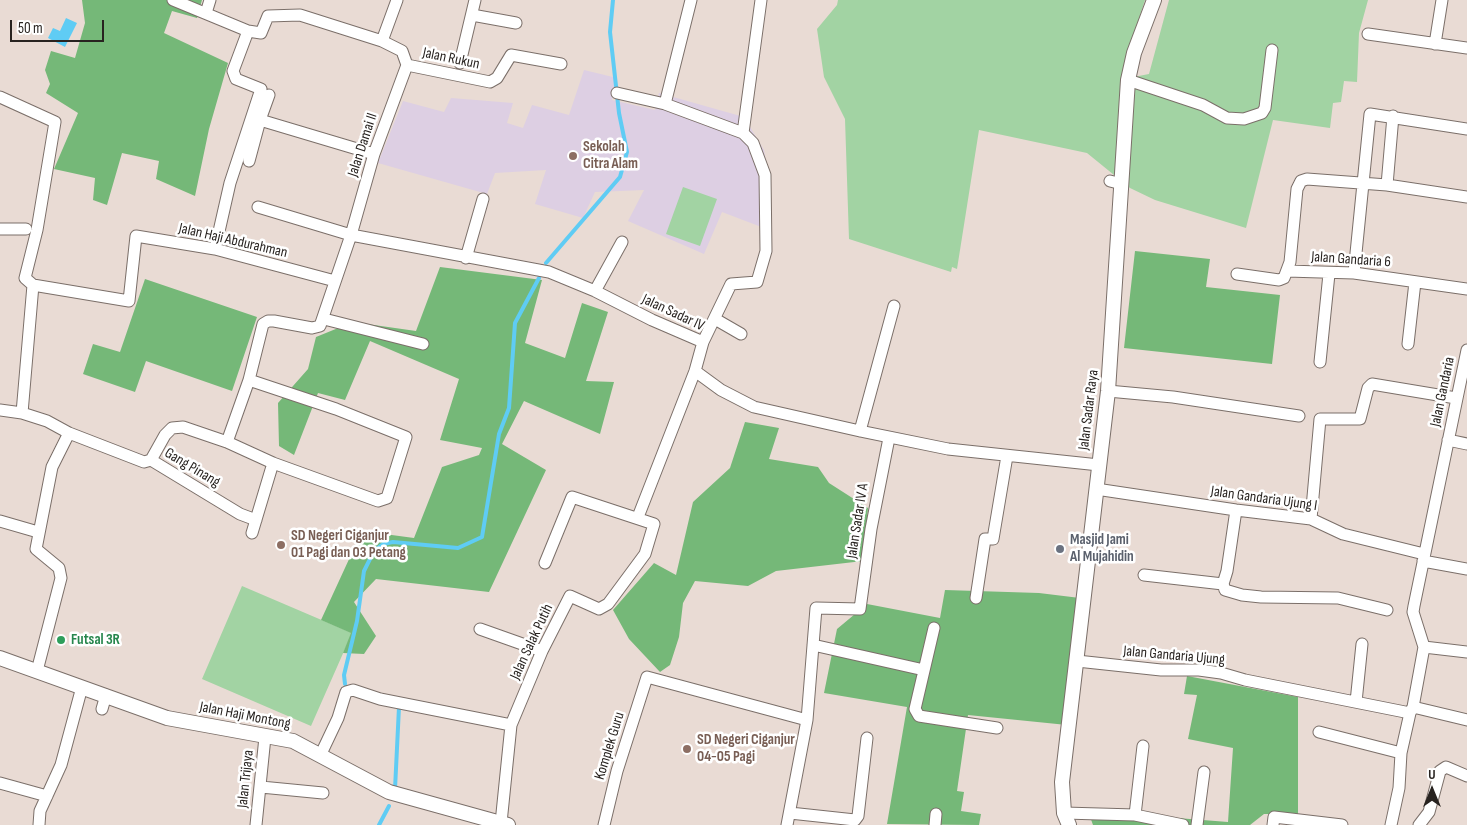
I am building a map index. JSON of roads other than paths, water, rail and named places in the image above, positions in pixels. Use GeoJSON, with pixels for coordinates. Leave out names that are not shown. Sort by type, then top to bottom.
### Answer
{"type":"FeatureCollection","features":[{"type":"Feature","properties":{"kind":"street"},"geometry":{"type":"LineString","coordinates":[[173,0],[206,12],[248,31],[233,71],[236,79],[261,89],[230,183],[215,249]]}},
{"type":"Feature","properties":{"kind":"street"},"geometry":{"type":"LineString","coordinates":[[206,12],[210,0]]}},
{"type":"Feature","properties":{"kind":"street"},"geometry":{"type":"LineString","coordinates":[[382,42],[397,0]]}},
{"type":"Feature","properties":{"kind":"street"},"geometry":{"type":"LineString","coordinates":[[460,63],[475,0]]}},
{"type":"Feature","properties":{"kind":"street"},"geometry":{"type":"LineString","coordinates":[[665,104],[692,0]]}},
{"type":"Feature","properties":{"kind":"street"},"geometry":{"type":"LineString","coordinates":[[743,133],[762,0]]}},
{"type":"Feature","properties":{"kind":"street","name":"Jalan Sadar Raya"},"geometry":{"type":"LineString","coordinates":[[1067,819],[1062,782],[1108,391],[1116,182],[1128,80],[1134,53],[1154,0]]}},
{"type":"Feature","properties":{"kind":"street"},"geometry":{"type":"LineString","coordinates":[[1435,44],[1442,0]]}},
{"type":"Feature","properties":{"kind":"street","name":"Jalan Rukun"},"geometry":{"type":"LineString","coordinates":[[248,31],[261,32],[268,16],[300,15],[382,42],[402,51],[407,65],[490,82],[497,78],[511,55],[561,64]]}},
{"type":"Feature","properties":{"kind":"street"},"geometry":{"type":"LineString","coordinates":[[472,15],[516,23]]}},
{"type":"Feature","properties":{"kind":"street"},"geometry":{"type":"LineString","coordinates":[[1368,34],[1467,48]]}},
{"type":"Feature","properties":{"kind":"street"},"geometry":{"type":"LineString","coordinates":[[1128,80],[1203,106],[1227,118],[1244,118],[1262,113],[1265,108],[1272,50]]}},
{"type":"Feature","properties":{"kind":"street","name":"Jalan Damai II"},"geometry":{"type":"LineString","coordinates":[[351,235],[374,154],[407,65]]}},
{"type":"Feature","properties":{"kind":"street"},"geometry":{"type":"LineString","coordinates":[[617,93],[665,104],[743,133],[753,143],[765,175],[766,251],[757,282],[731,284],[703,342]]}},
{"type":"Feature","properties":{"kind":"street"},"geometry":{"type":"LineString","coordinates":[[249,161],[269,95]]}},
{"type":"Feature","properties":{"kind":"street"},"geometry":{"type":"LineString","coordinates":[[0,97],[55,122],[37,230],[25,278],[33,285],[22,413]]}},
{"type":"Feature","properties":{"kind":"street"},"geometry":{"type":"LineString","coordinates":[[1354,273],[1370,114],[1393,116],[1467,129]]}},
{"type":"Feature","properties":{"kind":"street"},"geometry":{"type":"LineString","coordinates":[[1387,185],[1393,116]]}},
{"type":"Feature","properties":{"kind":"street"},"geometry":{"type":"LineString","coordinates":[[260,120],[374,154]]}},
{"type":"Feature","properties":{"kind":"street"},"geometry":{"type":"LineString","coordinates":[[1287,271],[1299,183],[1307,179],[1387,185],[1467,197]]}},
{"type":"Feature","properties":{"kind":"street"},"geometry":{"type":"LineString","coordinates":[[466,258],[482,199]]}},
{"type":"Feature","properties":{"kind":"street","name":"Jalan Sadar IV"},"geometry":{"type":"LineString","coordinates":[[258,207],[351,235],[549,272],[703,342],[695,371]]}},
{"type":"Feature","properties":{"kind":"street"},"geometry":{"type":"LineString","coordinates":[[0,229],[26,229]]}},
{"type":"Feature","properties":{"kind":"street"},"geometry":{"type":"LineString","coordinates":[[249,380],[336,409],[406,437],[387,498],[378,501],[273,463],[227,442],[249,380],[263,324],[268,321],[274,321],[312,328],[320,326],[324,319],[351,235]]}},
{"type":"Feature","properties":{"kind":"street","name":"Jalan Haji Abdurahman"},"geometry":{"type":"LineString","coordinates":[[33,285],[129,301],[136,236],[215,249],[335,280]]}},
{"type":"Feature","properties":{"kind":"street"},"geometry":{"type":"LineString","coordinates":[[595,292],[622,242]]}},
{"type":"Feature","properties":{"kind":"street","name":"Jalan Gandaria 6"},"geometry":{"type":"LineString","coordinates":[[1237,274],[1279,280],[1284,278],[1287,271],[1330,274],[1354,273],[1467,289]]}},
{"type":"Feature","properties":{"kind":"street"},"geometry":{"type":"LineString","coordinates":[[1320,362],[1330,274]]}},
{"type":"Feature","properties":{"kind":"street"},"geometry":{"type":"LineString","coordinates":[[1408,344],[1415,282]]}},
{"type":"Feature","properties":{"kind":"street"},"geometry":{"type":"LineString","coordinates":[[860,431],[894,306]]}},
{"type":"Feature","properties":{"kind":"street"},"geometry":{"type":"LineString","coordinates":[[324,319],[423,344]]}},
{"type":"Feature","properties":{"kind":"street"},"geometry":{"type":"LineString","coordinates":[[715,319],[741,334]]}},
{"type":"Feature","properties":{"kind":"street","name":"Jalan Gandaria"},"geometry":{"type":"LineString","coordinates":[[1448,440],[1467,350]]}},
{"type":"Feature","properties":{"kind":"street"},"geometry":{"type":"LineString","coordinates":[[638,517],[695,371],[721,390],[754,406],[889,438],[948,449],[1099,465]]}},
{"type":"Feature","properties":{"kind":"street"},"geometry":{"type":"LineString","coordinates":[[1311,519],[1320,418],[1360,419],[1368,388],[1372,384],[1456,398]]}},
{"type":"Feature","properties":{"kind":"street"},"geometry":{"type":"LineString","coordinates":[[1108,391],[1173,397],[1299,416]]}},
{"type":"Feature","properties":{"kind":"street"},"geometry":{"type":"LineString","coordinates":[[0,410],[22,413],[47,421],[69,433],[144,462],[151,460]]}},
{"type":"Feature","properties":{"kind":"street","name":"Gang Pinang"},"geometry":{"type":"LineString","coordinates":[[227,442],[182,427],[172,428],[165,435],[151,460],[240,514],[256,520]]}},
{"type":"Feature","properties":{"kind":"street"},"geometry":{"type":"LineString","coordinates":[[37,671],[61,578],[59,568],[36,549],[38,532],[52,468],[69,433]]}},
{"type":"Feature","properties":{"kind":"street","name":"Jalan Sadar IV A"},"geometry":{"type":"LineString","coordinates":[[813,644],[816,608],[860,609],[870,529],[889,438]]}},
{"type":"Feature","properties":{"kind":"street"},"geometry":{"type":"LineString","coordinates":[[1390,825],[1399,788],[1401,753],[1424,647],[1413,612],[1423,557],[1448,440],[1467,444]]}},
{"type":"Feature","properties":{"kind":"street"},"geometry":{"type":"LineString","coordinates":[[976,598],[985,539],[993,539],[1007,456]]}},
{"type":"Feature","properties":{"kind":"street"},"geometry":{"type":"LineString","coordinates":[[252,533],[273,463]]}},
{"type":"Feature","properties":{"kind":"street","name":"Jalan Gandaria Ujung I"},"geometry":{"type":"LineString","coordinates":[[1096,489],[1311,519],[1343,534],[1467,569]]}},
{"type":"Feature","properties":{"kind":"street","name":"Jalan Salak Putih"},"geometry":{"type":"LineString","coordinates":[[505,824],[512,724],[542,651],[570,596],[599,609],[608,604],[645,554],[654,524],[638,517],[572,497],[545,563]]}},
{"type":"Feature","properties":{"kind":"street"},"geometry":{"type":"LineString","coordinates":[[1236,510],[1227,571],[1223,584],[1225,590],[1242,595],[1338,598],[1387,610]]}},
{"type":"Feature","properties":{"kind":"street"},"geometry":{"type":"LineString","coordinates":[[0,521],[38,532]]}},
{"type":"Feature","properties":{"kind":"street"},"geometry":{"type":"LineString","coordinates":[[1144,575],[1223,584]]}},
{"type":"Feature","properties":{"kind":"street"},"geometry":{"type":"LineString","coordinates":[[934,628],[915,709],[919,716],[997,728]]}},
{"type":"Feature","properties":{"kind":"street"},"geometry":{"type":"LineString","coordinates":[[480,629],[542,651]]}},
{"type":"Feature","properties":{"kind":"street"},"geometry":{"type":"LineString","coordinates":[[867,738],[856,820],[789,819],[807,720],[813,644],[924,670]]}},
{"type":"Feature","properties":{"kind":"street"},"geometry":{"type":"LineString","coordinates":[[1356,702],[1362,644]]}},
{"type":"Feature","properties":{"kind":"street"},"geometry":{"type":"LineString","coordinates":[[1424,647],[1467,652]]}},
{"type":"Feature","properties":{"kind":"street","name":"Jalan Haji Montong"},"geometry":{"type":"LineString","coordinates":[[0,659],[82,686],[168,718],[293,741],[389,792],[481,822],[505,824]]}},
{"type":"Feature","properties":{"kind":"street","name":"Jalan Gandaria Ujung"},"geometry":{"type":"LineString","coordinates":[[1077,661],[1161,670],[1199,670],[1221,673],[1245,680],[1356,702],[1467,720]]}},
{"type":"Feature","properties":{"kind":"street","name":"Komplek Guru"},"geometry":{"type":"LineString","coordinates":[[604,825],[617,771],[647,677],[807,720]]}},
{"type":"Feature","properties":{"kind":"street"},"geometry":{"type":"LineString","coordinates":[[39,825],[40,811],[61,765],[82,686]]}},
{"type":"Feature","properties":{"kind":"street"},"geometry":{"type":"LineString","coordinates":[[320,756],[338,718],[346,692],[353,690],[380,699],[512,724]]}},
{"type":"Feature","properties":{"kind":"street"},"geometry":{"type":"LineString","coordinates":[[102,709],[106,695]]}},
{"type":"Feature","properties":{"kind":"street"},"geometry":{"type":"LineString","coordinates":[[1319,732],[1401,753]]}},
{"type":"Feature","properties":{"kind":"street","name":"Jalan Trijaya"},"geometry":{"type":"LineString","coordinates":[[256,825],[266,736]]}},
{"type":"Feature","properties":{"kind":"street"},"geometry":{"type":"LineString","coordinates":[[1134,815],[1143,746]]}},
{"type":"Feature","properties":{"kind":"street"},"geometry":{"type":"LineString","coordinates":[[1419,825],[1429,812],[1440,771],[1446,768],[1467,776]]}},
{"type":"Feature","properties":{"kind":"street"},"geometry":{"type":"LineString","coordinates":[[1197,825],[1204,772]]}},
{"type":"Feature","properties":{"kind":"street"},"geometry":{"type":"LineString","coordinates":[[0,782],[47,796]]}},
{"type":"Feature","properties":{"kind":"street"},"geometry":{"type":"LineString","coordinates":[[261,787],[323,793]]}},
{"type":"Feature","properties":{"kind":"street"},"geometry":{"type":"LineString","coordinates":[[1067,819],[1134,815],[1183,825]]}},
{"type":"Feature","properties":{"kind":"street"},"geometry":{"type":"LineString","coordinates":[[1273,825],[1274,817],[1342,825]]}},
{"type":"Feature","properties":{"kind":"water"},"geometry":{"type":"Polygon","coordinates":[[[66,18],[77,23],[65,47],[48,38],[53,28],[60,31],[66,18]]]}},
{"type":"Feature","properties":{"kind":"waterway"},"geometry":{"type":"LineString","coordinates":[[546,263],[620,177],[627,152],[619,113],[610,32],[613,0]]}},
{"type":"Feature","properties":{"kind":"waterway"},"geometry":{"type":"LineString","coordinates":[[345,684],[344,675],[357,621],[364,571],[374,551],[383,544],[393,542],[458,548],[482,537],[499,434],[509,408],[515,323],[539,278]]}},
{"type":"Feature","properties":{"kind":"waterway"},"geometry":{"type":"LineString","coordinates":[[395,789],[399,707]]}},
{"type":"Feature","properties":{"kind":"waterway"},"geometry":{"type":"LineString","coordinates":[[379,825],[389,806]]}},
{"type":"Feature","properties":{"kind":"place","name":"Sekolah Citra Alam"},"geometry":{"type":"Point","coordinates":[573,156]}},
{"type":"Feature","properties":{"kind":"place","name":"SD Negeri Ciganjur 01 Pagi dan 03 Petang"},"geometry":{"type":"Point","coordinates":[281,545]}},
{"type":"Feature","properties":{"kind":"place","name":"Masjid Jami Al Mujahidin"},"geometry":{"type":"Point","coordinates":[1060,549]}},
{"type":"Feature","properties":{"kind":"place","name":"Futsal 3R"},"geometry":{"type":"Point","coordinates":[61,640]}},
{"type":"Feature","properties":{"kind":"place","name":"SD Negeri Ciganjur 04-05 Pagi"},"geometry":{"type":"Point","coordinates":[687,749]}}]}
